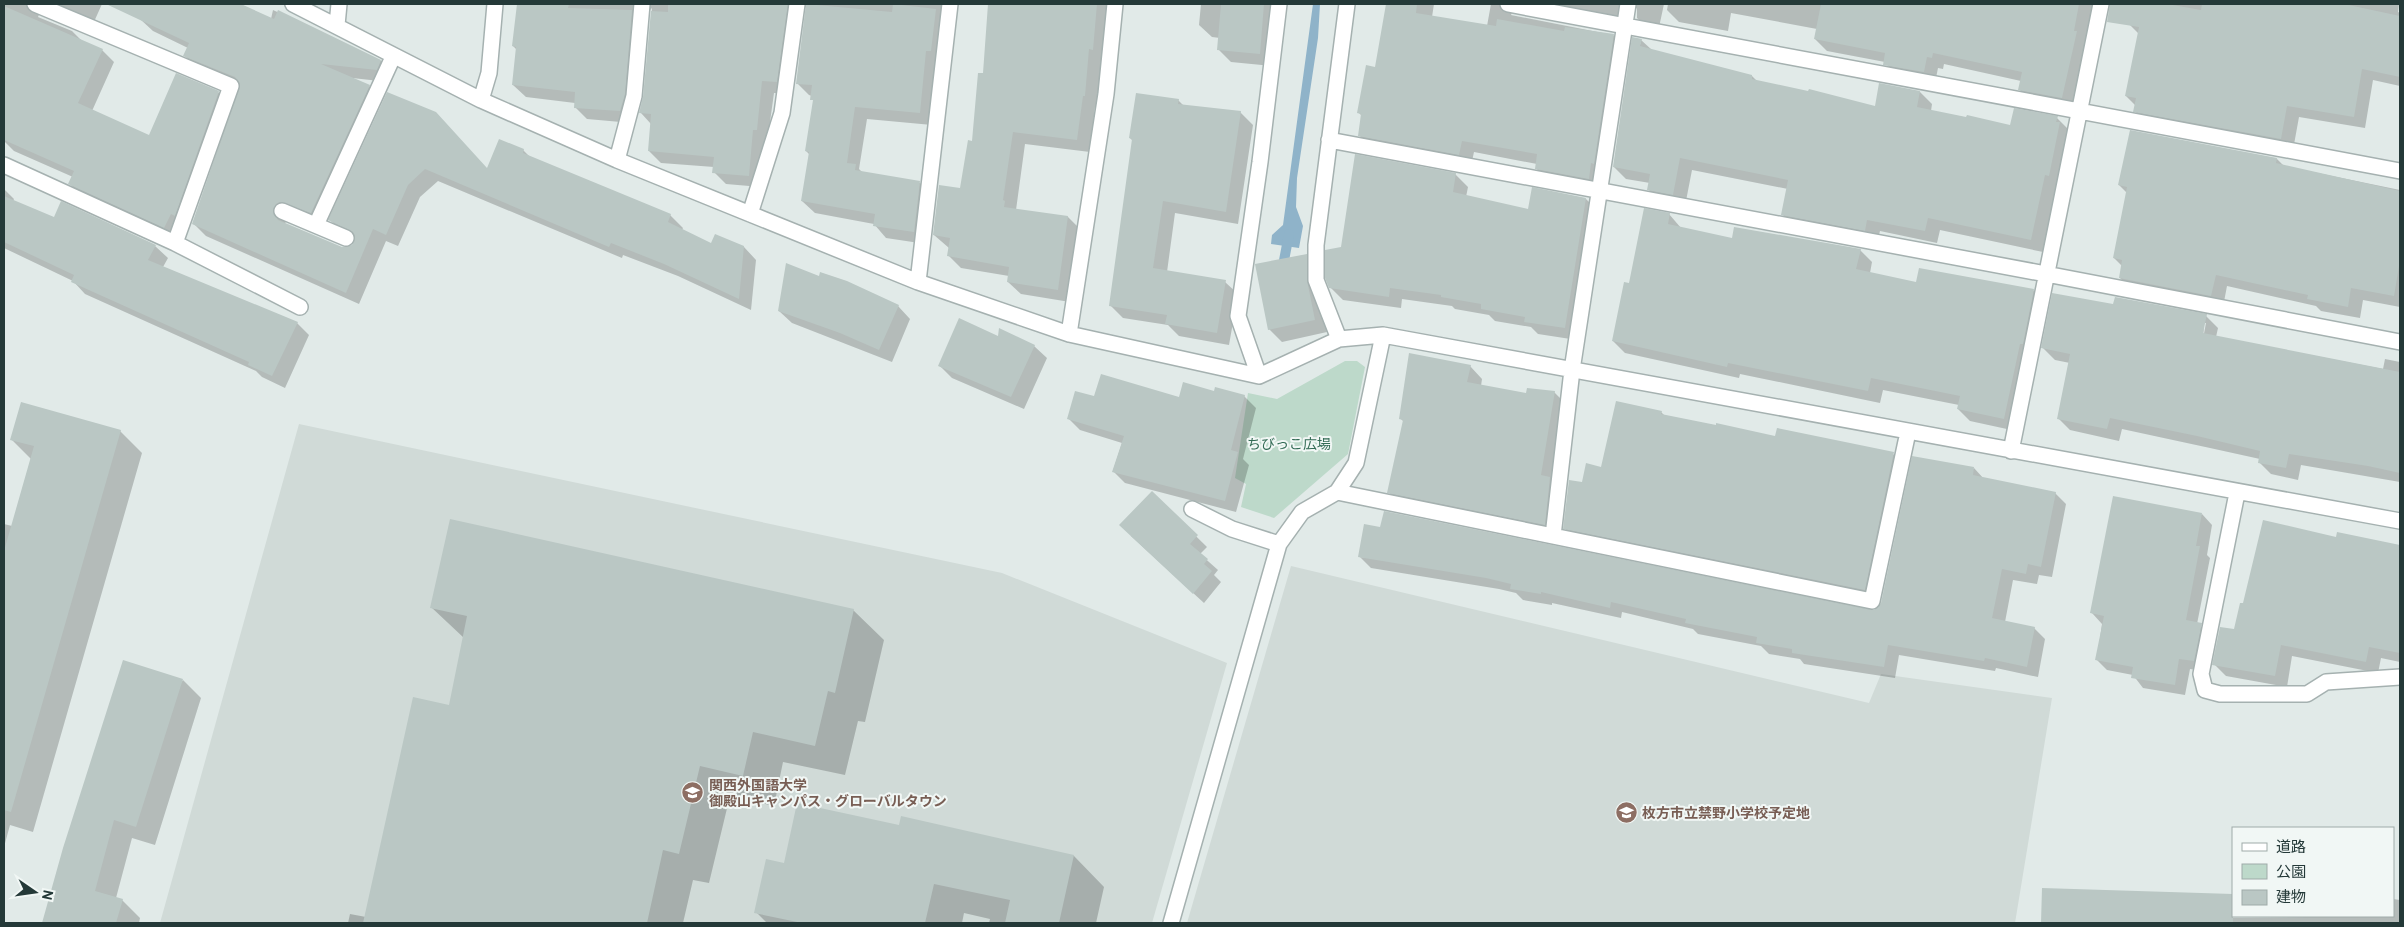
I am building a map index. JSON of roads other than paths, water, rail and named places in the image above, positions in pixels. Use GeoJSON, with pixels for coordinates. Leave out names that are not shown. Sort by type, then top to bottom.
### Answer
{"type":"FeatureCollection","features":[{"type":"Feature","properties":{"kind":"street"},"geometry":{"type":"LineString","coordinates":[[35,4],[231,86],[175,243]]}},
{"type":"Feature","properties":{"kind":"street"},"geometry":{"type":"LineString","coordinates":[[293,4],[337,25],[393,57],[481,100],[617,160],[918,282],[1069,334],[1260,376],[1339,339],[1383,335],[2400,522]]}},
{"type":"Feature","properties":{"kind":"street"},"geometry":{"type":"LineString","coordinates":[[337,25],[339,4]]}},
{"type":"Feature","properties":{"kind":"street"},"geometry":{"type":"LineString","coordinates":[[481,100],[489,72],[495,4]]}},
{"type":"Feature","properties":{"kind":"street"},"geometry":{"type":"LineString","coordinates":[[617,160],[634,96],[642,4]]}},
{"type":"Feature","properties":{"kind":"street"},"geometry":{"type":"LineString","coordinates":[[750,214],[782,113],[797,4]]}},
{"type":"Feature","properties":{"kind":"street"},"geometry":{"type":"LineString","coordinates":[[918,282],[950,4]]}},
{"type":"Feature","properties":{"kind":"street"},"geometry":{"type":"LineString","coordinates":[[1069,334],[1106,94],[1115,4]]}},
{"type":"Feature","properties":{"kind":"street"},"geometry":{"type":"LineString","coordinates":[[1260,376],[1238,316],[1260,162],[1279,4]]}},
{"type":"Feature","properties":{"kind":"street"},"geometry":{"type":"LineString","coordinates":[[1339,339],[1316,280],[1316,245],[1347,4]]}},
{"type":"Feature","properties":{"kind":"street"},"geometry":{"type":"LineString","coordinates":[[1508,4],[2400,171]]}},
{"type":"Feature","properties":{"kind":"street"},"geometry":{"type":"LineString","coordinates":[[1552,536],[1572,370],[1628,4]]}},
{"type":"Feature","properties":{"kind":"street"},"geometry":{"type":"LineString","coordinates":[[2011,451],[2078,110],[2101,4]]}},
{"type":"Feature","properties":{"kind":"street"},"geometry":{"type":"LineString","coordinates":[[316,225],[393,57]]}},
{"type":"Feature","properties":{"kind":"street"},"geometry":{"type":"LineString","coordinates":[[1329,140],[2400,342]]}},
{"type":"Feature","properties":{"kind":"street"},"geometry":{"type":"LineString","coordinates":[[4,165],[175,243],[300,308]]}},
{"type":"Feature","properties":{"kind":"street"},"geometry":{"type":"LineString","coordinates":[[282,211],[346,238]]}},
{"type":"Feature","properties":{"kind":"street"},"geometry":{"type":"LineString","coordinates":[[1171,923],[1279,544],[1302,512],[1337,492],[1356,463],[1383,335]]}},
{"type":"Feature","properties":{"kind":"street"},"geometry":{"type":"LineString","coordinates":[[1337,492],[1872,601],[1908,432]]}},
{"type":"Feature","properties":{"kind":"street"},"geometry":{"type":"LineString","coordinates":[[2237,493],[2201,674],[2205,690],[2220,694],[2307,694],[2326,682],[2400,677]]}},
{"type":"Feature","properties":{"kind":"street"},"geometry":{"type":"LineString","coordinates":[[1192,509],[1232,529],[1279,544]]}},
{"type":"Feature","properties":{"kind":"water"},"geometry":{"type":"Polygon","coordinates":[[[1313,4],[1320,4],[1318,38],[1297,178],[1296,207],[1303,226],[1299,248],[1271,244],[1272,235],[1283,225],[1313,4]]]}},
{"type":"Feature","properties":{"kind":"waterway"},"geometry":{"type":"LineString","coordinates":[[1282,271],[1289,234]]}},
{"type":"Feature","properties":{"kind":"place","name":"関西外国語大学 御殿山キャンパス・グローバルタウン"},"geometry":{"type":"Point","coordinates":[693,793]}},
{"type":"Feature","properties":{"kind":"place","name":"枚方市立禁野小学校予定地"},"geometry":{"type":"Point","coordinates":[1626,813]}},
{"type":"Feature","properties":{"kind":"park label","name":"ちびっこ広場"},"geometry":{"type":"Point","coordinates":[1289,444]}}]}
